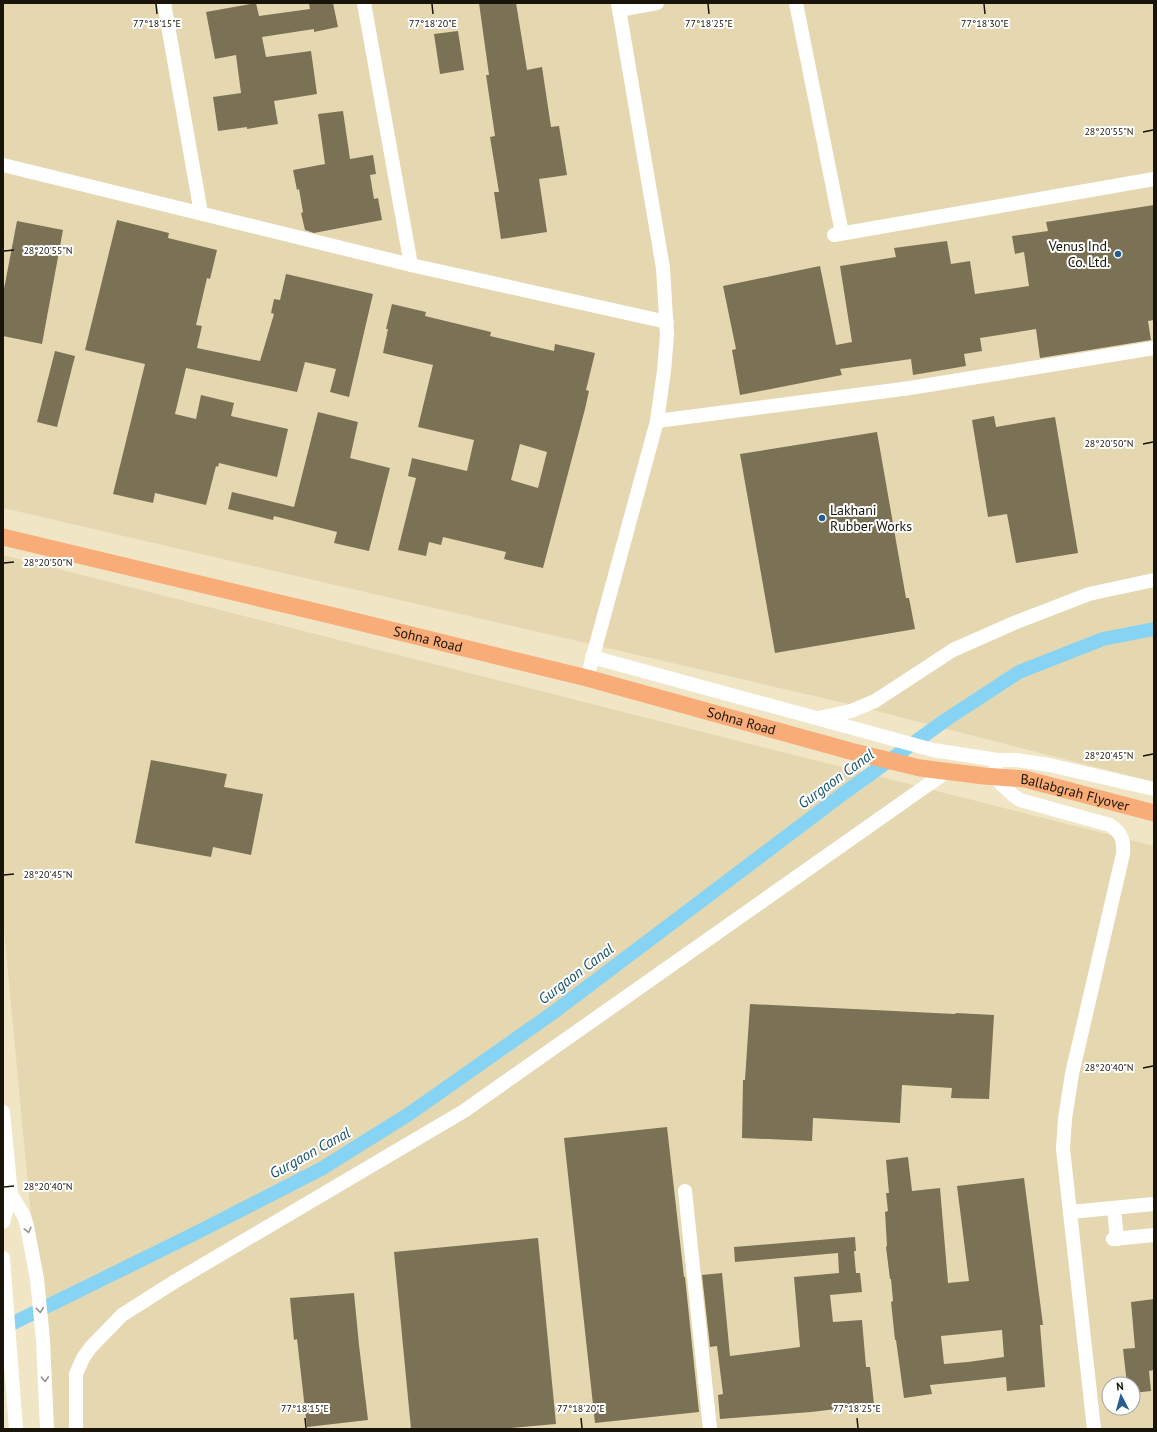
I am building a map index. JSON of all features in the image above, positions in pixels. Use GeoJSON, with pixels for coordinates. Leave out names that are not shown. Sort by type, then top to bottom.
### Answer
{"type":"FeatureCollection","features":[{"type":"Feature","properties":{"kind":"main road","name":"Sohna Road"},"geometry":{"type":"LineString","coordinates":[[3,537],[587,678],[850,751],[920,768]]}},
{"type":"Feature","properties":{"kind":"main road","name":"Ballabgrah Flyover"},"geometry":{"type":"LineString","coordinates":[[920,768],[946,772],[1025,779],[1154,813]]}},
{"type":"Feature","properties":{"kind":"street"},"geometry":{"type":"LineString","coordinates":[[164,3],[201,213]]}},
{"type":"Feature","properties":{"kind":"street"},"geometry":{"type":"LineString","coordinates":[[364,3],[411,265]]}},
{"type":"Feature","properties":{"kind":"street"},"geometry":{"type":"LineString","coordinates":[[587,678],[657,421],[666,352],[667,322],[663,268],[618,6],[658,3]]}},
{"type":"Feature","properties":{"kind":"street"},"geometry":{"type":"LineString","coordinates":[[796,3],[838,234],[1154,179]]}},
{"type":"Feature","properties":{"kind":"street"},"geometry":{"type":"LineString","coordinates":[[3,165],[411,265],[667,322]]}},
{"type":"Feature","properties":{"kind":"street"},"geometry":{"type":"LineString","coordinates":[[657,421],[910,388],[1154,348]]}},
{"type":"Feature","properties":{"kind":"street"},"geometry":{"type":"LineString","coordinates":[[816,718],[851,711],[875,701],[953,650],[1014,623],[1089,594],[1154,580]]}},
{"type":"Feature","properties":{"kind":"street"},"geometry":{"type":"LineString","coordinates":[[592,657],[933,750],[997,760],[1016,760],[1049,765],[1154,789]]}},
{"type":"Feature","properties":{"kind":"street"},"geometry":{"type":"LineString","coordinates":[[997,760],[994,777],[1020,800],[1110,825],[1118,830],[1124,843],[1123,854],[1072,1074],[1064,1120],[1063,1149],[1094,1429]]}},
{"type":"Feature","properties":{"kind":"street"},"geometry":{"type":"LineString","coordinates":[[76,1429],[76,1374],[83,1358],[91,1347],[122,1315],[174,1282],[464,1111],[946,772]]}},
{"type":"Feature","properties":{"kind":"street"},"geometry":{"type":"LineString","coordinates":[[3,1112],[11,1194],[3,1222]]}},
{"type":"Feature","properties":{"kind":"street"},"geometry":{"type":"LineString","coordinates":[[685,1192],[710,1429]]}},
{"type":"Feature","properties":{"kind":"street"},"geometry":{"type":"LineString","coordinates":[[11,1194],[24,1216],[37,1279],[43,1340],[47,1429]]}},
{"type":"Feature","properties":{"kind":"street"},"geometry":{"type":"LineString","coordinates":[[1070,1212],[1154,1204]]}},
{"type":"Feature","properties":{"kind":"street"},"geometry":{"type":"LineString","coordinates":[[1114,1208],[1115,1239],[1154,1235]]}},
{"type":"Feature","properties":{"kind":"street"},"geometry":{"type":"LineString","coordinates":[[3,1258],[8,1344],[16,1429]]}},
{"type":"Feature","properties":{"kind":"shaded area"},"geometry":{"type":"Polygon","coordinates":[[[3,3],[1154,3],[1154,782],[853,705],[3,508],[3,3]]]}},
{"type":"Feature","properties":{"kind":"shaded area"},"geometry":{"type":"Polygon","coordinates":[[[3,555],[1154,846],[1154,1429],[51,1429],[3,920],[3,555]]]}},
{"type":"Feature","properties":{"kind":"building"},"geometry":{"type":"Polygon","coordinates":[[[256,3],[259,16],[310,9],[309,3],[333,3],[338,27],[314,32],[314,29],[262,37],[266,57],[311,51],[317,94],[274,101],[278,124],[247,129],[247,127],[218,131],[213,97],[241,93],[236,55],[215,59],[206,12],[256,3]]]}},
{"type":"Feature","properties":{"kind":"building"},"geometry":{"type":"Polygon","coordinates":[[[479,3],[516,3],[527,70],[542,67],[551,127],[559,126],[567,175],[539,179],[547,232],[501,239],[494,192],[499,192],[490,137],[495,136],[486,75],[489,75],[479,3]]]}},
{"type":"Feature","properties":{"kind":"building"},"geometry":{"type":"Polygon","coordinates":[[[458,31],[464,70],[440,74],[434,34],[458,31]]]}},
{"type":"Feature","properties":{"kind":"building"},"geometry":{"type":"Polygon","coordinates":[[[343,111],[350,159],[373,155],[376,174],[370,175],[374,199],[378,198],[382,220],[314,233],[305,230],[301,213],[303,212],[299,189],[297,190],[293,170],[325,164],[318,114],[343,111]]]}},
{"type":"Feature","properties":{"kind":"building"},"geometry":{"type":"Polygon","coordinates":[[[1154,205],[1154,320],[1148,321],[1151,340],[1040,358],[1036,329],[980,338],[982,351],[964,354],[966,366],[913,375],[911,359],[840,369],[842,375],[740,395],[732,350],[736,349],[723,286],[820,266],[836,345],[852,342],[840,266],[896,257],[894,248],[947,241],[951,264],[970,261],[975,294],[1029,286],[1024,252],[1015,254],[1012,236],[1048,231],[1046,222],[1154,205]]]}},
{"type":"Feature","properties":{"kind":"building"},"geometry":{"type":"Polygon","coordinates":[[[117,220],[169,233],[168,238],[217,250],[210,279],[207,278],[196,325],[202,326],[197,348],[260,361],[274,314],[271,313],[274,299],[280,300],[286,274],[373,294],[349,397],[330,392],[336,369],[305,362],[297,392],[186,368],[175,414],[196,419],[201,395],[234,403],[231,416],[288,429],[277,477],[219,463],[218,467],[216,466],[206,505],[155,493],[153,503],[113,494],[145,364],[85,350],[117,220]]]}},
{"type":"Feature","properties":{"kind":"building"},"geometry":{"type":"Polygon","coordinates":[[[17,221],[63,230],[42,344],[3,336],[3,294],[17,221]]]}},
{"type":"Feature","properties":{"kind":"building"},"geometry":{"type":"Polygon","coordinates":[[[392,304],[426,312],[425,316],[491,332],[490,336],[554,351],[555,344],[595,353],[586,390],[589,391],[585,409],[543,568],[504,559],[506,552],[443,537],[441,545],[429,542],[426,556],[398,550],[416,478],[408,476],[412,458],[467,471],[474,440],[418,427],[433,365],[383,353],[388,329],[386,329],[392,304]],[[520,444],[511,480],[538,488],[547,452],[520,444]]]}},
{"type":"Feature","properties":{"kind":"building"},"geometry":{"type":"Polygon","coordinates":[[[55,351],[75,356],[57,427],[37,422],[55,351]]]}},
{"type":"Feature","properties":{"kind":"building"},"geometry":{"type":"Polygon","coordinates":[[[318,412],[358,422],[350,458],[390,468],[369,551],[334,543],[337,532],[274,516],[273,520],[228,509],[232,492],[294,507],[318,412]]]}},
{"type":"Feature","properties":{"kind":"building"},"geometry":{"type":"Polygon","coordinates":[[[994,416],[996,427],[1055,417],[1078,553],[1016,563],[1007,514],[988,517],[972,420],[994,416]]]}},
{"type":"Feature","properties":{"kind":"building","name":"Lakhani Rubber Works"},"geometry":{"type":"Polygon","coordinates":[[[877,432],[906,598],[909,598],[915,629],[775,653],[740,454],[877,432]]]}},
{"type":"Feature","properties":{"kind":"building"},"geometry":{"type":"Polygon","coordinates":[[[151,760],[227,774],[224,787],[263,794],[251,855],[213,847],[211,857],[135,843],[151,760]]]}},
{"type":"Feature","properties":{"kind":"building"},"geometry":{"type":"Polygon","coordinates":[[[750,1004],[994,1015],[989,1099],[951,1098],[952,1088],[902,1085],[900,1123],[813,1118],[812,1141],[742,1138],[743,1080],[745,1080],[750,1004]]]}},
{"type":"Feature","properties":{"kind":"building"},"geometry":{"type":"Polygon","coordinates":[[[667,1127],[699,1412],[595,1423],[564,1138],[667,1127]]]}},
{"type":"Feature","properties":{"kind":"building"},"geometry":{"type":"Polygon","coordinates":[[[908,1157],[912,1191],[940,1188],[948,1283],[969,1281],[957,1186],[1024,1178],[1043,1325],[1040,1325],[1045,1387],[1007,1391],[1006,1377],[930,1385],[932,1394],[904,1398],[895,1340],[891,1302],[893,1301],[891,1279],[886,1247],[885,1212],[888,1211],[886,1193],[889,1193],[886,1160],[908,1157]],[[1002,1330],[941,1336],[944,1364],[1004,1357],[1002,1330]]]}},
{"type":"Feature","properties":{"kind":"building"},"geometry":{"type":"Polygon","coordinates":[[[855,1237],[856,1251],[854,1251],[856,1273],[860,1273],[862,1292],[830,1295],[833,1322],[862,1320],[866,1367],[870,1367],[874,1404],[845,1406],[845,1408],[811,1412],[720,1419],[718,1395],[723,1394],[717,1346],[710,1347],[702,1275],[722,1273],[730,1356],[800,1347],[794,1277],[839,1273],[838,1253],[735,1262],[734,1247],[855,1237]]]}},
{"type":"Feature","properties":{"kind":"building"},"geometry":{"type":"Polygon","coordinates":[[[538,1238],[556,1424],[501,1429],[411,1429],[394,1252],[538,1238]]]}},
{"type":"Feature","properties":{"kind":"building"},"geometry":{"type":"Polygon","coordinates":[[[354,1293],[368,1420],[307,1427],[297,1339],[294,1340],[290,1298],[354,1293]]]}},
{"type":"Feature","properties":{"kind":"building"},"geometry":{"type":"Polygon","coordinates":[[[1154,1299],[1154,1370],[1149,1371],[1151,1391],[1141,1392],[1141,1376],[1126,1376],[1123,1349],[1135,1348],[1131,1302],[1154,1299]]]}},
{"type":"Feature","properties":{"kind":"waterway","name":"Gurgaon Canal"},"geometry":{"type":"LineString","coordinates":[[3,1328],[194,1234],[321,1169],[409,1114],[554,1012],[844,793],[947,719],[1019,672],[1103,639],[1154,629]]}},
{"type":"Feature","properties":{"kind":"place","name":"Venus Ind. Co. Ltd."},"geometry":{"type":"Point","coordinates":[1118,254]}},
{"type":"Feature","properties":{"kind":"place","name":"Lakhani Rubber Works"},"geometry":{"type":"Point","coordinates":[822,518]}}]}
